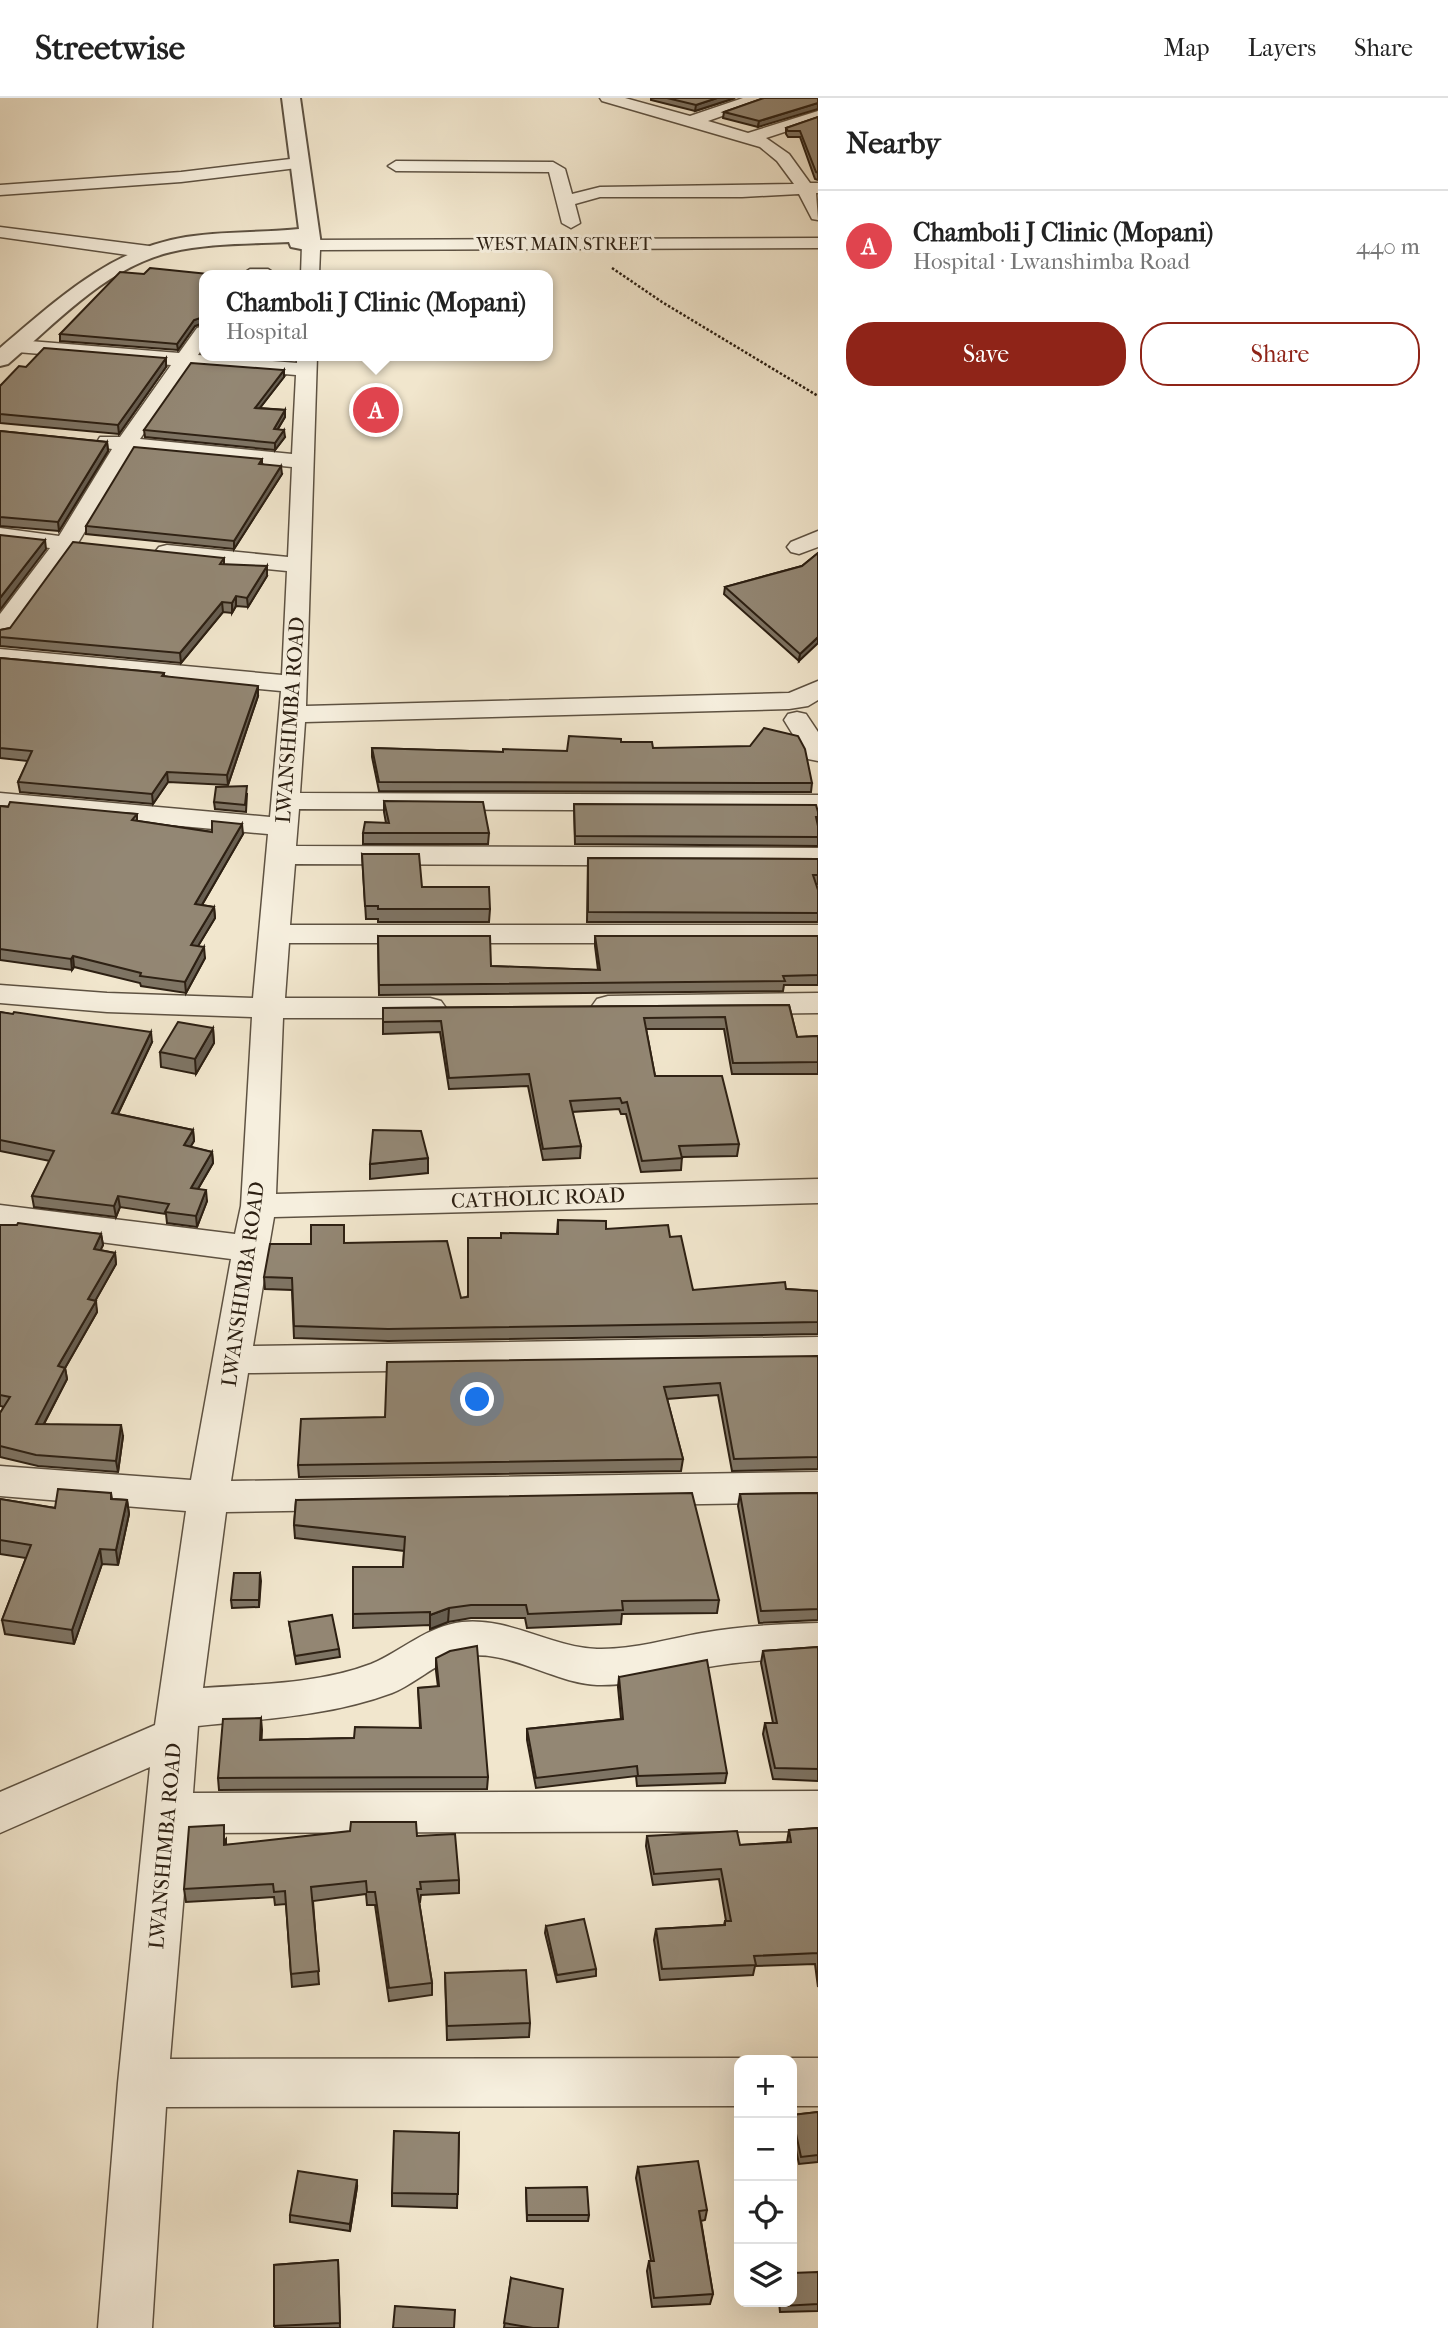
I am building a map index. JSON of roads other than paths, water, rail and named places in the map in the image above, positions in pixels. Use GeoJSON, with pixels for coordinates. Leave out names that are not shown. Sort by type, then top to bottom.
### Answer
{"type":"FeatureCollection","features":[{"type":"Feature","properties":{"kind":"street"},"geometry":{"type":"LineString","coordinates":[[290,98],[299,163],[297,187],[310,239],[310,270]]}},
{"type":"Feature","properties":{"kind":"street"},"geometry":{"type":"LineString","coordinates":[[693,121],[758,98]]}},
{"type":"Feature","properties":{"kind":"street"},"geometry":{"type":"LineString","coordinates":[[624,100],[752,137],[776,149],[812,188],[818,215]]}},
{"type":"Feature","properties":{"kind":"street"},"geometry":{"type":"LineString","coordinates":[[752,137],[818,116]]}},
{"type":"Feature","properties":{"kind":"street"},"geometry":{"type":"LineString","coordinates":[[790,126],[818,126]]}},
{"type":"Feature","properties":{"kind":"street"},"geometry":{"type":"LineString","coordinates":[[784,158],[807,157]]}},
{"type":"Feature","properties":{"kind":"street"},"geometry":{"type":"LineString","coordinates":[[0,190],[180,177],[299,163]]}},
{"type":"Feature","properties":{"kind":"street"},"geometry":{"type":"LineString","coordinates":[[396,166],[553,167],[557,169],[573,233]]}},
{"type":"Feature","properties":{"kind":"street"},"geometry":{"type":"LineString","coordinates":[[180,177],[267,185]]}},
{"type":"Feature","properties":{"kind":"street"},"geometry":{"type":"LineString","coordinates":[[566,201],[600,192],[742,192],[812,188]]}},
{"type":"Feature","properties":{"kind":"street"},"geometry":{"type":"LineString","coordinates":[[8,352],[101,278],[149,252],[207,241],[818,231]]}},
{"type":"Feature","properties":{"kind":"street"},"geometry":{"type":"LineString","coordinates":[[0,232],[149,252]]}},
{"type":"Feature","properties":{"kind":"street","name":"WEST MAIN STREET"},"geometry":{"type":"LineString","coordinates":[[310,239],[818,243]]}},
{"type":"Feature","properties":{"kind":"street"},"geometry":{"type":"LineString","coordinates":[[0,631],[65,542],[126,444],[199,340]]}},
{"type":"Feature","properties":{"kind":"street"},"geometry":{"type":"LineString","coordinates":[[8,352],[199,360]]}},
{"type":"Feature","properties":{"kind":"street"},"geometry":{"type":"LineString","coordinates":[[226,361],[307,363]]}},
{"type":"Feature","properties":{"kind":"street","name":"LWANSHIMBA ROAD"},"geometry":{"type":"LineString","coordinates":[[125,2328],[143,2083],[177,1723],[208,1497],[253,1249],[258,1206],[268,1009],[293,709],[307,363]]}},
{"type":"Feature","properties":{"kind":"street"},"geometry":{"type":"LineString","coordinates":[[88,440],[303,463]]}},
{"type":"Feature","properties":{"kind":"street"},"geometry":{"type":"LineString","coordinates":[[0,535],[93,545]]}},
{"type":"Feature","properties":{"kind":"street"},"geometry":{"type":"LineString","coordinates":[[148,550],[300,565]]}},
{"type":"Feature","properties":{"kind":"street"},"geometry":{"type":"LineString","coordinates":[[0,657],[293,709],[807,717],[818,753]]}},
{"type":"Feature","properties":{"kind":"street"},"geometry":{"type":"LineString","coordinates":[[293,709],[789,701],[799,700],[818,689]]}},
{"type":"Feature","properties":{"kind":"street"},"geometry":{"type":"LineString","coordinates":[[0,801],[283,828],[818,858]]}},
{"type":"Feature","properties":{"kind":"street"},"geometry":{"type":"LineString","coordinates":[[283,828],[818,803]]}},
{"type":"Feature","properties":{"kind":"street"},"geometry":{"type":"LineString","coordinates":[[275,934],[818,934]]}},
{"type":"Feature","properties":{"kind":"street"},"geometry":{"type":"LineString","coordinates":[[0,994],[82,1002],[268,1009],[464,1008]]}},
{"type":"Feature","properties":{"kind":"street"},"geometry":{"type":"LineString","coordinates":[[575,1007],[818,1003]]}},
{"type":"Feature","properties":{"kind":"street","name":"CATHOLIC ROAD"},"geometry":{"type":"LineString","coordinates":[[258,1206],[818,1191]]}},
{"type":"Feature","properties":{"kind":"street"},"geometry":{"type":"LineString","coordinates":[[0,1217],[253,1249]]}},
{"type":"Feature","properties":{"kind":"street"},"geometry":{"type":"LineString","coordinates":[[233,1360],[818,1351]]}},
{"type":"Feature","properties":{"kind":"street"},"geometry":{"type":"LineString","coordinates":[[0,1481],[208,1497],[818,1487]]}},
{"type":"Feature","properties":{"kind":"street"},"geometry":{"type":"LineString","coordinates":[[0,1813],[177,1723],[334,1692],[380,1679],[426,1651],[460,1640],[502,1642],[559,1661],[596,1667],[647,1662],[717,1648],[818,1640]]}},
{"type":"Feature","properties":{"kind":"street"},"geometry":{"type":"LineString","coordinates":[[167,1813],[818,1811]]}},
{"type":"Feature","properties":{"kind":"street"},"geometry":{"type":"LineString","coordinates":[[143,2083],[734,2082]]}},
{"type":"Feature","properties":{"kind":"street"},"geometry":{"type":"LineString","coordinates":[[797,2082],[818,2082]]}},
{"type":"Feature","properties":{"kind":"place","name":"Chamboli J Clinic (Mopani)"},"geometry":{"type":"Point","coordinates":[376,410]}}]}
